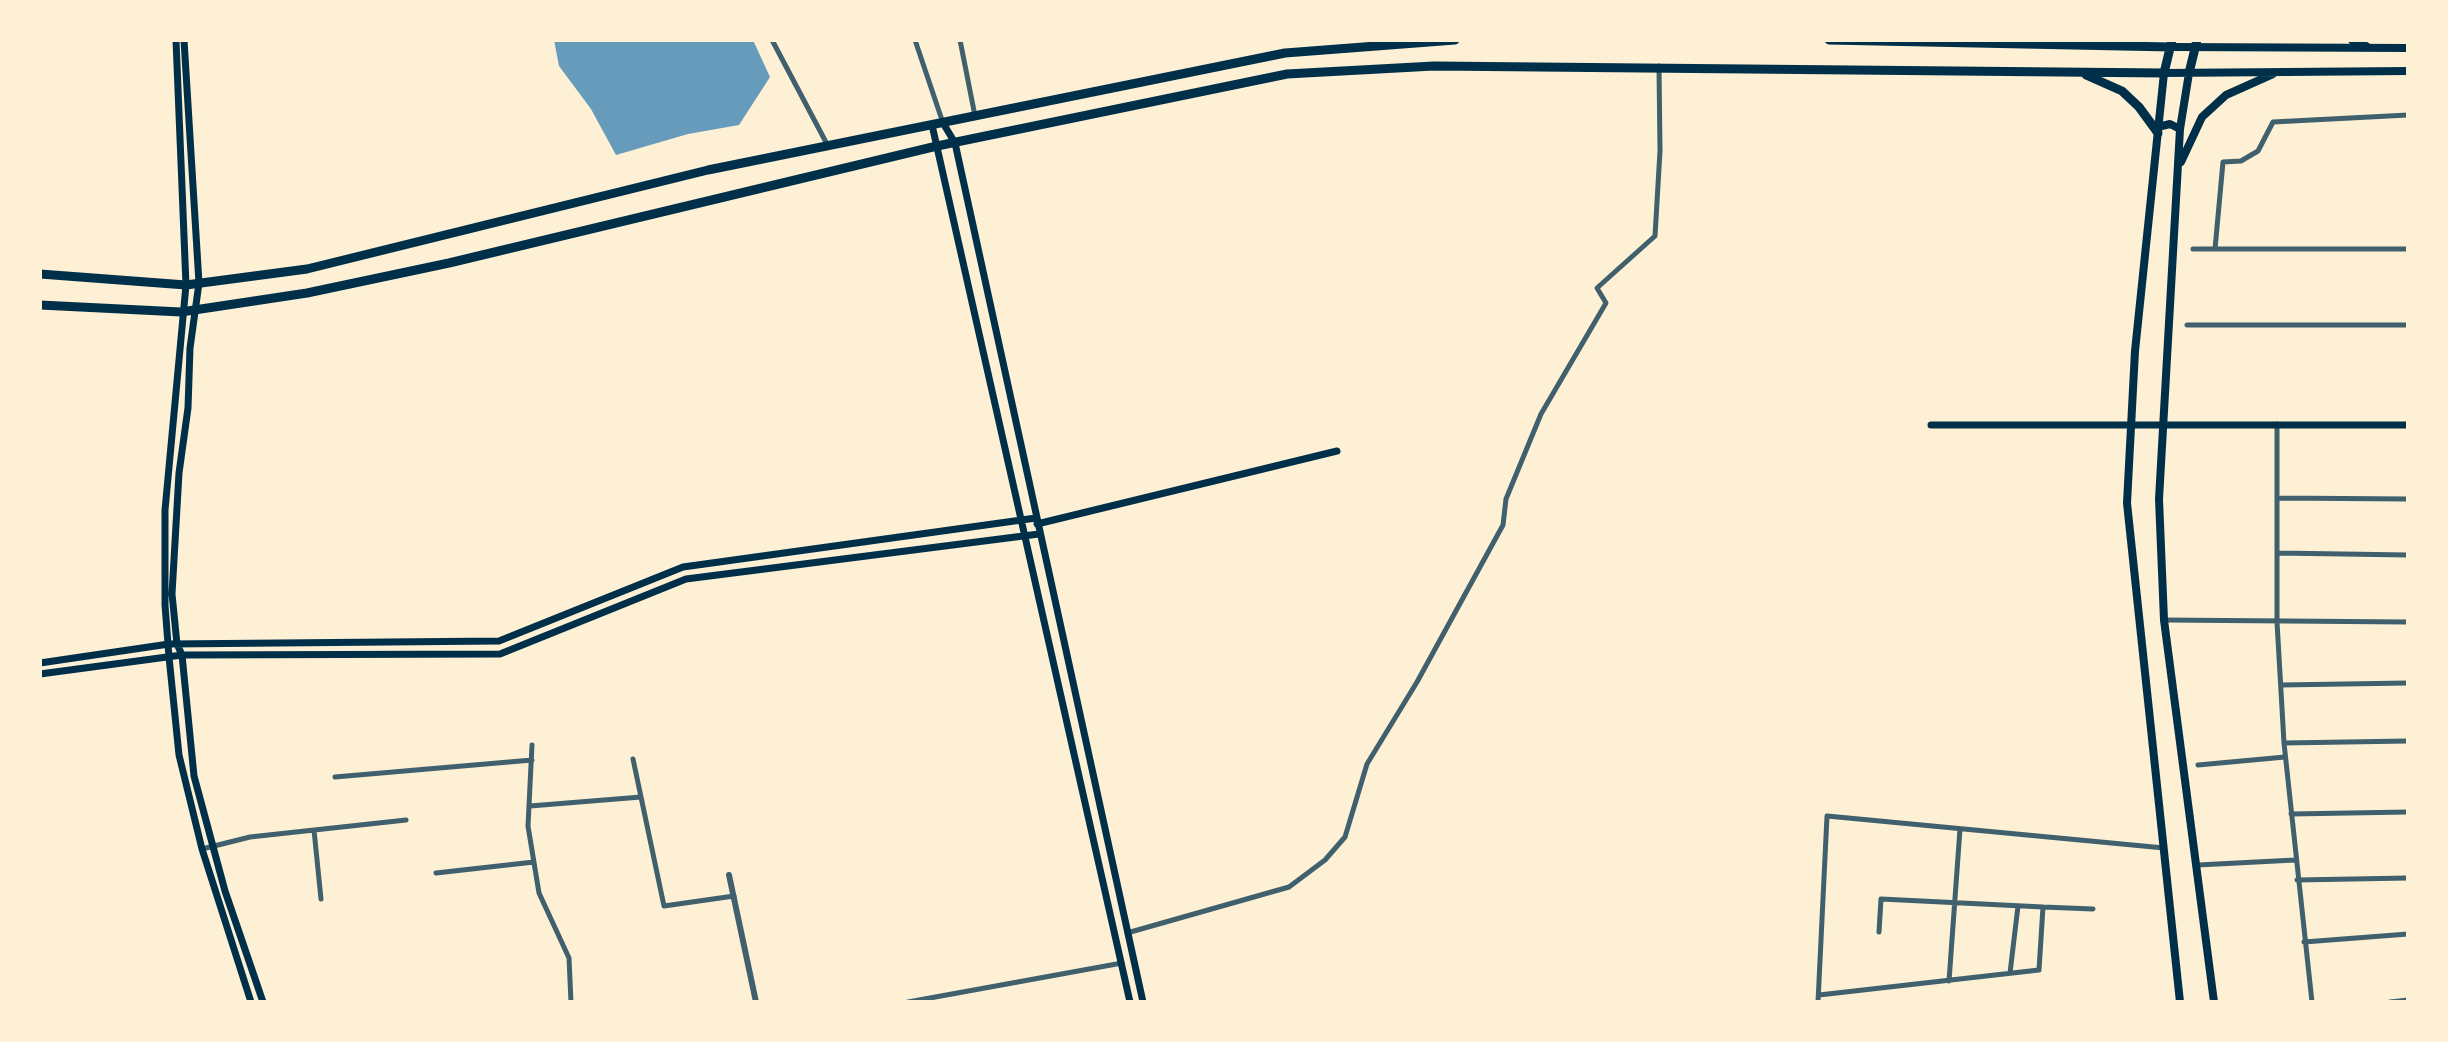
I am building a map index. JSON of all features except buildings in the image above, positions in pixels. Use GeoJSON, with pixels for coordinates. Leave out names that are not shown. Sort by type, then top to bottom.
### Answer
{"type":"FeatureCollection","features":[{"type":"Feature","properties":{"kind":"highway"},"geometry":{"type":"LineString","coordinates":[[40,274],[186,285],[307,269],[708,170],[1285,54],[1455,40]]}},
{"type":"Feature","properties":{"kind":"highway"},"geometry":{"type":"LineString","coordinates":[[40,304],[181,312],[307,293],[449,263],[937,146],[1287,74],[1434,65],[2164,73],[2171,44],[1829,40]]}},
{"type":"Feature","properties":{"kind":"highway"},"geometry":{"type":"LineString","coordinates":[[2086,45],[2103,40]]}},
{"type":"Feature","properties":{"kind":"highway"},"geometry":{"type":"LineString","coordinates":[[2189,73],[2196,44]]}},
{"type":"Feature","properties":{"kind":"highway"},"geometry":{"type":"LineString","coordinates":[[2081,73],[2122,91],[2158,130]]}},
{"type":"Feature","properties":{"kind":"main road"},"geometry":{"type":"LineString","coordinates":[[176,40],[186,285],[181,312],[165,510],[165,605],[173,644],[182,655],[194,776],[212,845],[263,1002]]}},
{"type":"Feature","properties":{"kind":"main road"},"geometry":{"type":"LineString","coordinates":[[184,40],[199,284],[190,348],[188,408],[179,473],[173,581],[173,644],[169,657],[179,755],[202,849],[251,1002]]}},
{"type":"Feature","properties":{"kind":"main road"},"geometry":{"type":"LineString","coordinates":[[2352,40],[2372,48]]}},
{"type":"Feature","properties":{"kind":"main road"},"geometry":{"type":"LineString","coordinates":[[2171,44],[2408,48]]}},
{"type":"Feature","properties":{"kind":"main road"},"geometry":{"type":"LineString","coordinates":[[2179,1002],[2127,503],[2130,424],[2164,73],[2408,71]]}},
{"type":"Feature","properties":{"kind":"main road"},"geometry":{"type":"LineString","coordinates":[[2178,172],[2201,119],[2226,95],[2278,72]]}},
{"type":"Feature","properties":{"kind":"main road"},"geometry":{"type":"LineString","coordinates":[[2189,73],[2180,128],[2159,499],[2164,620],[2214,1002]]}},
{"type":"Feature","properties":{"kind":"main road"},"geometry":{"type":"LineString","coordinates":[[943,123],[955,143],[1143,1002]]}},
{"type":"Feature","properties":{"kind":"main road"},"geometry":{"type":"LineString","coordinates":[[2158,130],[2169,124],[2180,128]]}},
{"type":"Feature","properties":{"kind":"main road"},"geometry":{"type":"LineString","coordinates":[[932,125],[1130,1002]]}},
{"type":"Feature","properties":{"kind":"main road"},"geometry":{"type":"LineString","coordinates":[[1931,425],[2408,425]]}},
{"type":"Feature","properties":{"kind":"main road"},"geometry":{"type":"LineString","coordinates":[[40,663],[173,644],[499,641],[683,567],[1036,521],[1338,452]]}},
{"type":"Feature","properties":{"kind":"main road"},"geometry":{"type":"LineString","coordinates":[[40,674],[182,655],[500,654],[686,579],[1026,538],[1039,534]]}},
{"type":"Feature","properties":{"kind":"street"},"geometry":{"type":"LineString","coordinates":[[772,40],[828,146]]}},
{"type":"Feature","properties":{"kind":"street"},"geometry":{"type":"LineString","coordinates":[[915,40],[943,123]]}},
{"type":"Feature","properties":{"kind":"street"},"geometry":{"type":"LineString","coordinates":[[960,40],[975,117]]}},
{"type":"Feature","properties":{"kind":"street"},"geometry":{"type":"LineString","coordinates":[[1127,933],[1289,887],[1325,860],[1345,837],[1367,764],[1418,682],[1503,525],[1506,499],[1541,414],[1606,303],[1597,288],[1655,236],[1660,150],[1659,66]]}},
{"type":"Feature","properties":{"kind":"street"},"geometry":{"type":"LineString","coordinates":[[2215,249],[2223,162],[2241,161],[2258,151],[2273,122],[2408,115]]}},
{"type":"Feature","properties":{"kind":"street"},"geometry":{"type":"LineString","coordinates":[[2193,249],[2408,249]]}},
{"type":"Feature","properties":{"kind":"street"},"geometry":{"type":"LineString","coordinates":[[2187,325],[2408,325]]}},
{"type":"Feature","properties":{"kind":"street"},"geometry":{"type":"LineString","coordinates":[[2277,424],[2277,622],[2284,743],[2312,1002]]}},
{"type":"Feature","properties":{"kind":"street"},"geometry":{"type":"LineString","coordinates":[[2277,498],[2408,499]]}},
{"type":"Feature","properties":{"kind":"street"},"geometry":{"type":"LineString","coordinates":[[2277,553],[2408,555]]}},
{"type":"Feature","properties":{"kind":"street"},"geometry":{"type":"LineString","coordinates":[[2164,620],[2408,622]]}},
{"type":"Feature","properties":{"kind":"street"},"geometry":{"type":"LineString","coordinates":[[2281,685],[2408,682]]}},
{"type":"Feature","properties":{"kind":"street"},"geometry":{"type":"LineString","coordinates":[[2284,743],[2408,741]]}},
{"type":"Feature","properties":{"kind":"street"},"geometry":{"type":"LineString","coordinates":[[532,745],[528,826],[539,893],[569,958],[571,1002]]}},
{"type":"Feature","properties":{"kind":"street"},"geometry":{"type":"LineString","coordinates":[[2198,765],[2286,757]]}},
{"type":"Feature","properties":{"kind":"street"},"geometry":{"type":"LineString","coordinates":[[633,759],[664,906],[734,896]]}},
{"type":"Feature","properties":{"kind":"street"},"geometry":{"type":"LineString","coordinates":[[335,777],[532,760]]}},
{"type":"Feature","properties":{"kind":"street"},"geometry":{"type":"LineString","coordinates":[[530,806],[641,797]]}},
{"type":"Feature","properties":{"kind":"street"},"geometry":{"type":"LineString","coordinates":[[2291,814],[2408,812]]}},
{"type":"Feature","properties":{"kind":"street"},"geometry":{"type":"LineString","coordinates":[[2043,907],[2039,970],[1818,998],[1827,816],[2164,848]]}},
{"type":"Feature","properties":{"kind":"street"},"geometry":{"type":"LineString","coordinates":[[202,849],[250,837],[406,820]]}},
{"type":"Feature","properties":{"kind":"street"},"geometry":{"type":"LineString","coordinates":[[1949,981],[1957,903],[1960,829]]}},
{"type":"Feature","properties":{"kind":"street"},"geometry":{"type":"LineString","coordinates":[[314,830],[321,899]]}},
{"type":"Feature","properties":{"kind":"street"},"geometry":{"type":"LineString","coordinates":[[2198,865],[2295,860]]}},
{"type":"Feature","properties":{"kind":"street"},"geometry":{"type":"LineString","coordinates":[[436,873],[534,862]]}},
{"type":"Feature","properties":{"kind":"street"},"geometry":{"type":"LineString","coordinates":[[729,875],[756,1002]]}},
{"type":"Feature","properties":{"kind":"street"},"geometry":{"type":"LineString","coordinates":[[2297,880],[2408,878]]}},
{"type":"Feature","properties":{"kind":"street"},"geometry":{"type":"LineString","coordinates":[[1879,932],[1881,898],[2093,909]]}},
{"type":"Feature","properties":{"kind":"street"},"geometry":{"type":"LineString","coordinates":[[2010,973],[2018,906]]}},
{"type":"Feature","properties":{"kind":"street"},"geometry":{"type":"LineString","coordinates":[[2304,942],[2408,934]]}},
{"type":"Feature","properties":{"kind":"street"},"geometry":{"type":"LineString","coordinates":[[908,1002],[926,1001],[1122,962]]}},
{"type":"Feature","properties":{"kind":"street"},"geometry":{"type":"LineString","coordinates":[[2390,1002],[2408,1000]]}},
{"type":"Feature","properties":{"kind":"water"},"geometry":{"type":"Polygon","coordinates":[[[554,40],[753,40],[770,77],[739,125],[688,134],[616,155],[591,109],[559,66],[554,40]]]}}]}
